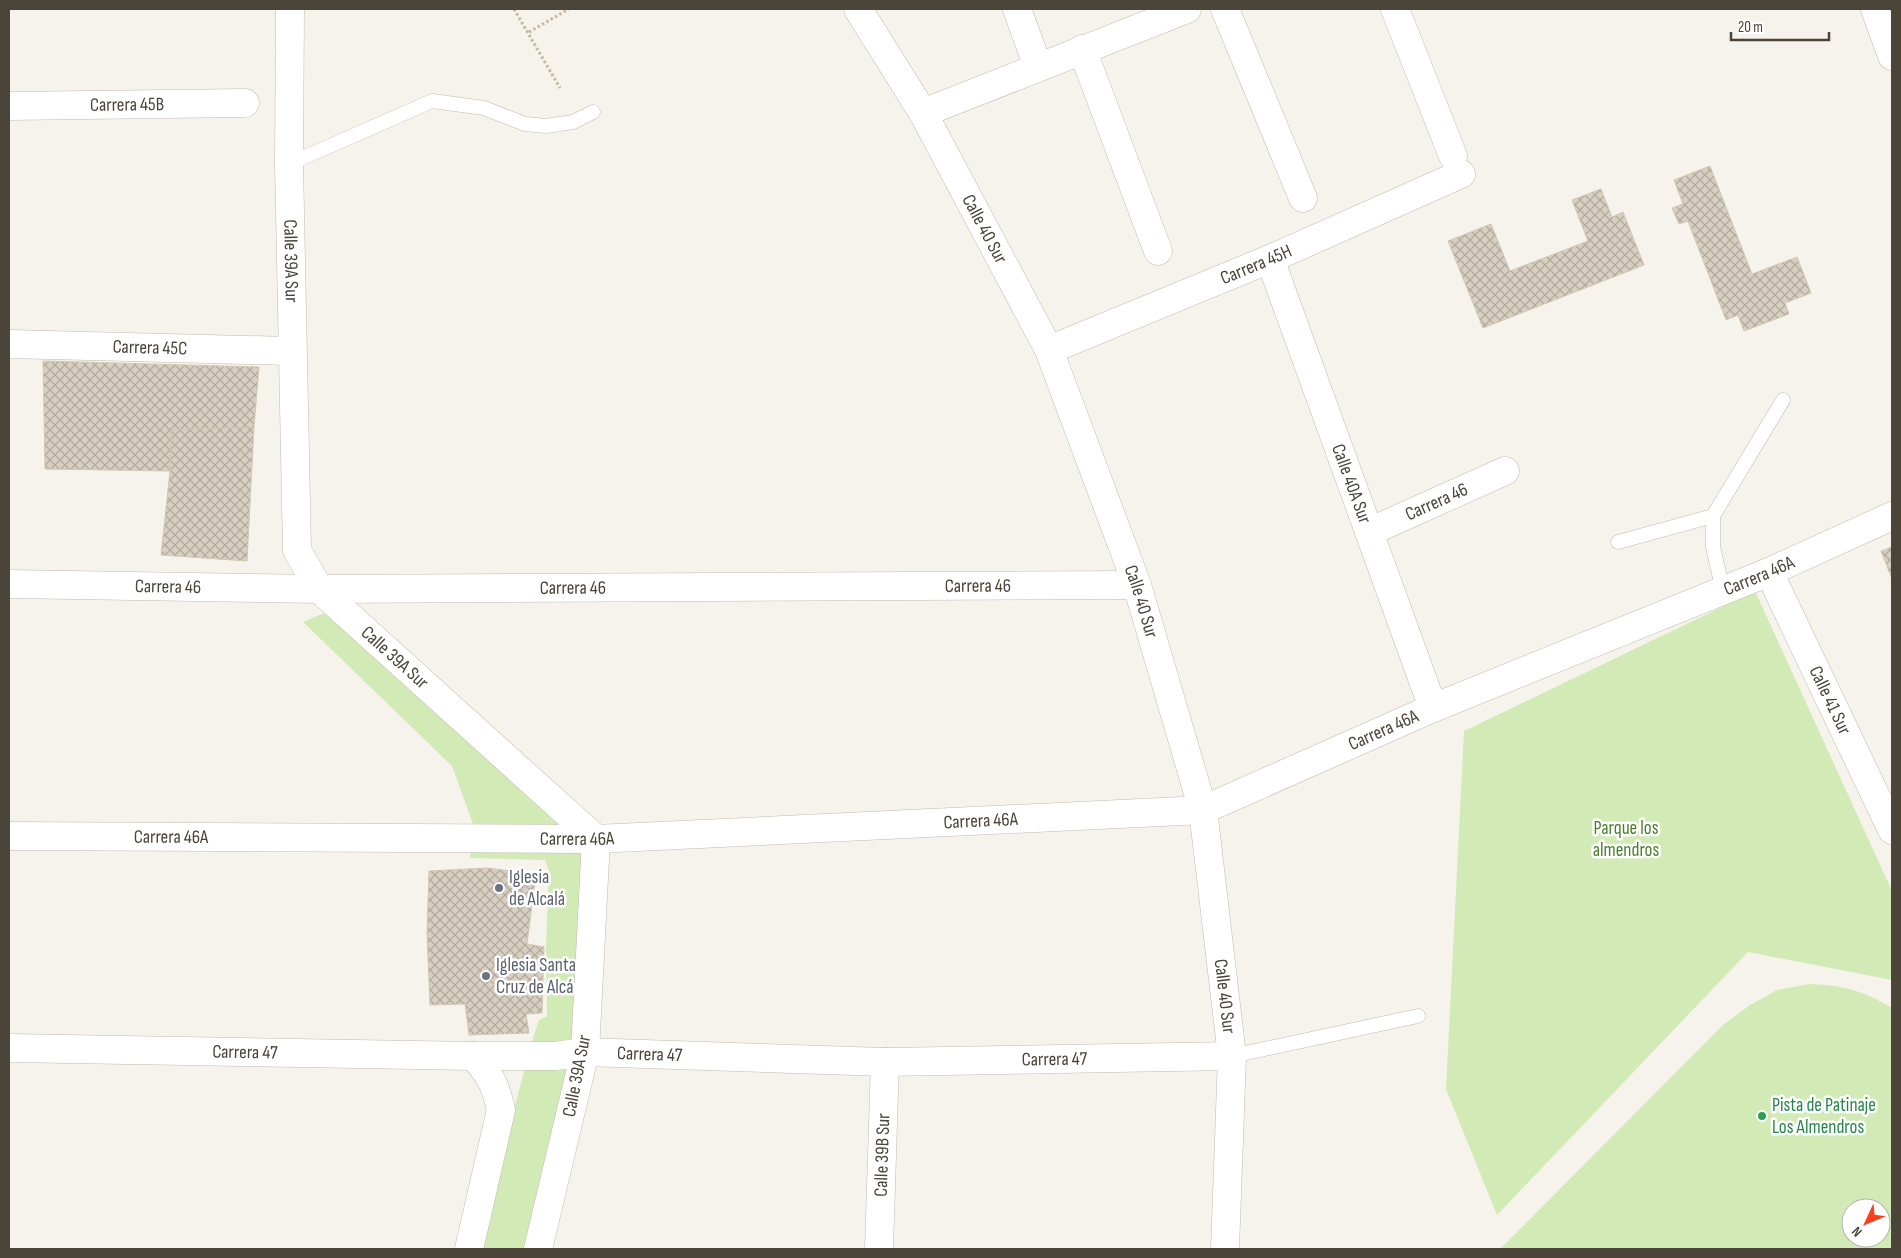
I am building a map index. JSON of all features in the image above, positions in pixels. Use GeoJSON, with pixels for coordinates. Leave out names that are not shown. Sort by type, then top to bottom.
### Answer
{"type":"FeatureCollection","features":[{"type":"Feature","properties":{"kind":"street","name":"Calle 39A Sur"},"geometry":{"type":"LineString","coordinates":[[290,9],[289,164],[297,550],[319,589],[596,839],[585,1052],[538,1249]]}},
{"type":"Feature","properties":{"kind":"street","name":"Calle 40 Sur"},"geometry":{"type":"LineString","coordinates":[[858,9],[923,113],[1050,350],[1137,585],[1203,810],[1232,1056],[1225,1249]]}},
{"type":"Feature","properties":{"kind":"street"},"geometry":{"type":"LineString","coordinates":[[1016,9],[1038,67]]}},
{"type":"Feature","properties":{"kind":"street"},"geometry":{"type":"LineString","coordinates":[[923,113],[1187,9]]}},
{"type":"Feature","properties":{"kind":"street"},"geometry":{"type":"LineString","coordinates":[[1225,9],[1303,198]]}},
{"type":"Feature","properties":{"kind":"street","name":"Carrera 45H"},"geometry":{"type":"LineString","coordinates":[[1050,350],[1270,259],[1457,165],[1395,9]]}},
{"type":"Feature","properties":{"kind":"street"},"geometry":{"type":"LineString","coordinates":[[1875,9],[1892,56]]}},
{"type":"Feature","properties":{"kind":"street"},"geometry":{"type":"LineString","coordinates":[[1082,49],[1158,251]]}},
{"type":"Feature","properties":{"kind":"street","name":"Carrera 45B"},"geometry":{"type":"LineString","coordinates":[[9,106],[245,103]]}},
{"type":"Feature","properties":{"kind":"street","name":"Calle 40A Sur"},"geometry":{"type":"LineString","coordinates":[[1270,259],[1433,708]]}},
{"type":"Feature","properties":{"kind":"street","name":"Carrera 45C"},"geometry":{"type":"LineString","coordinates":[[9,344],[292,351]]}},
{"type":"Feature","properties":{"kind":"street","name":"Carrera 46"},"geometry":{"type":"LineString","coordinates":[[1369,532],[1505,471]]}},
{"type":"Feature","properties":{"kind":"street","name":"Carrera 46A"},"geometry":{"type":"LineString","coordinates":[[9,836],[596,839],[1203,810],[1433,708],[1769,572],[1892,516]]}},
{"type":"Feature","properties":{"kind":"street","name":"Calle 41 Sur"},"geometry":{"type":"LineString","coordinates":[[1769,572],[1892,830]]}},
{"type":"Feature","properties":{"kind":"street","name":"Carrera 46"},"geometry":{"type":"LineString","coordinates":[[9,584],[319,589],[1137,585]]}},
{"type":"Feature","properties":{"kind":"street","name":"Carrera 47"},"geometry":{"type":"LineString","coordinates":[[9,1048],[473,1056],[555,1056],[585,1052],[885,1062],[1232,1056]]}},
{"type":"Feature","properties":{"kind":"street"},"geometry":{"type":"LineString","coordinates":[[469,1249],[501,1110],[497,1088],[485,1068],[473,1056]]}},
{"type":"Feature","properties":{"kind":"street","name":"Calle 39B Sur"},"geometry":{"type":"LineString","coordinates":[[880,1249],[885,1062]]}},
{"type":"Feature","properties":{"kind":"lane"},"geometry":{"type":"LineString","coordinates":[[289,164],[432,101],[484,108],[525,124],[546,126],[573,122],[593,112]]}},
{"type":"Feature","properties":{"kind":"lane"},"geometry":{"type":"LineString","coordinates":[[1723,590],[1713,547],[1713,516],[1783,400]]}},
{"type":"Feature","properties":{"kind":"lane"},"geometry":{"type":"LineString","coordinates":[[1618,542],[1713,516]]}},
{"type":"Feature","properties":{"kind":"lane"},"geometry":{"type":"LineString","coordinates":[[1232,1056],[1418,1016]]}},
{"type":"Feature","properties":{"kind":"path"},"geometry":{"type":"LineString","coordinates":[[514,9],[560,88]]}},
{"type":"Feature","properties":{"kind":"path"},"geometry":{"type":"LineString","coordinates":[[529,32],[569,9]]}},
{"type":"Feature","properties":{"kind":"green space","name":"Parque los almendros"},"geometry":{"type":"Polygon","coordinates":[[[1755,591],[1892,891],[1892,980],[1748,952],[1497,1215],[1446,1089],[1464,731],[1755,591]]]}},
{"type":"Feature","properties":{"kind":"green space"},"geometry":{"type":"Polygon","coordinates":[[[336,608],[591,841],[587,1016],[538,1249],[477,1249],[533,1038],[539,1020],[547,1016],[546,946],[549,870],[545,860],[470,858],[473,824],[452,766],[303,622],[336,608]]]}},
{"type":"Feature","properties":{"kind":"green space","name":"Pista de Patinaje Los Almendros"},"geometry":{"type":"Polygon","coordinates":[[[1810,984],[1853,990],[1892,1008],[1892,1249],[1500,1249],[1723,1025],[1750,1005],[1777,990],[1810,984]]]}},
{"type":"Feature","properties":{"kind":"building"},"geometry":{"type":"Polygon","coordinates":[[[1710,166],[1752,274],[1797,257],[1811,293],[1785,303],[1789,314],[1744,331],[1738,315],[1726,320],[1688,221],[1679,224],[1672,208],[1683,204],[1674,180],[1710,166]]]}},
{"type":"Feature","properties":{"kind":"building"},"geometry":{"type":"Polygon","coordinates":[[[1601,189],[1612,217],[1623,212],[1644,265],[1483,328],[1448,241],[1491,224],[1510,271],[1588,241],[1572,200],[1601,189]]]}},
{"type":"Feature","properties":{"kind":"building"},"geometry":{"type":"Polygon","coordinates":[[[43,361],[259,367],[254,427],[171,430],[170,471],[45,469],[43,361]]]}},
{"type":"Feature","properties":{"kind":"building"},"geometry":{"type":"Polygon","coordinates":[[[254,427],[247,561],[161,555],[170,471],[171,430],[254,427]]]}},
{"type":"Feature","properties":{"kind":"building"},"geometry":{"type":"Polygon","coordinates":[[[1892,547],[1892,579],[1881,551],[1892,547]]]}},
{"type":"Feature","properties":{"kind":"building","name":"Iglesia Santa Cruz de Alcá"},"geometry":{"type":"Polygon","coordinates":[[[487,868],[536,874],[527,944],[544,947],[542,1013],[526,1014],[529,1033],[469,1035],[465,1004],[430,1005],[427,933],[429,871],[487,868]]]}},
{"type":"Feature","properties":{"kind":"place","name":"Iglesia de Alcalá"},"geometry":{"type":"Point","coordinates":[499,888]}},
{"type":"Feature","properties":{"kind":"place","name":"Iglesia Santa Cruz de Alcá"},"geometry":{"type":"Point","coordinates":[486,976]}},
{"type":"Feature","properties":{"kind":"place","name":"Pista de Patinaje Los Almendros"},"geometry":{"type":"Point","coordinates":[1762,1116]}}]}
